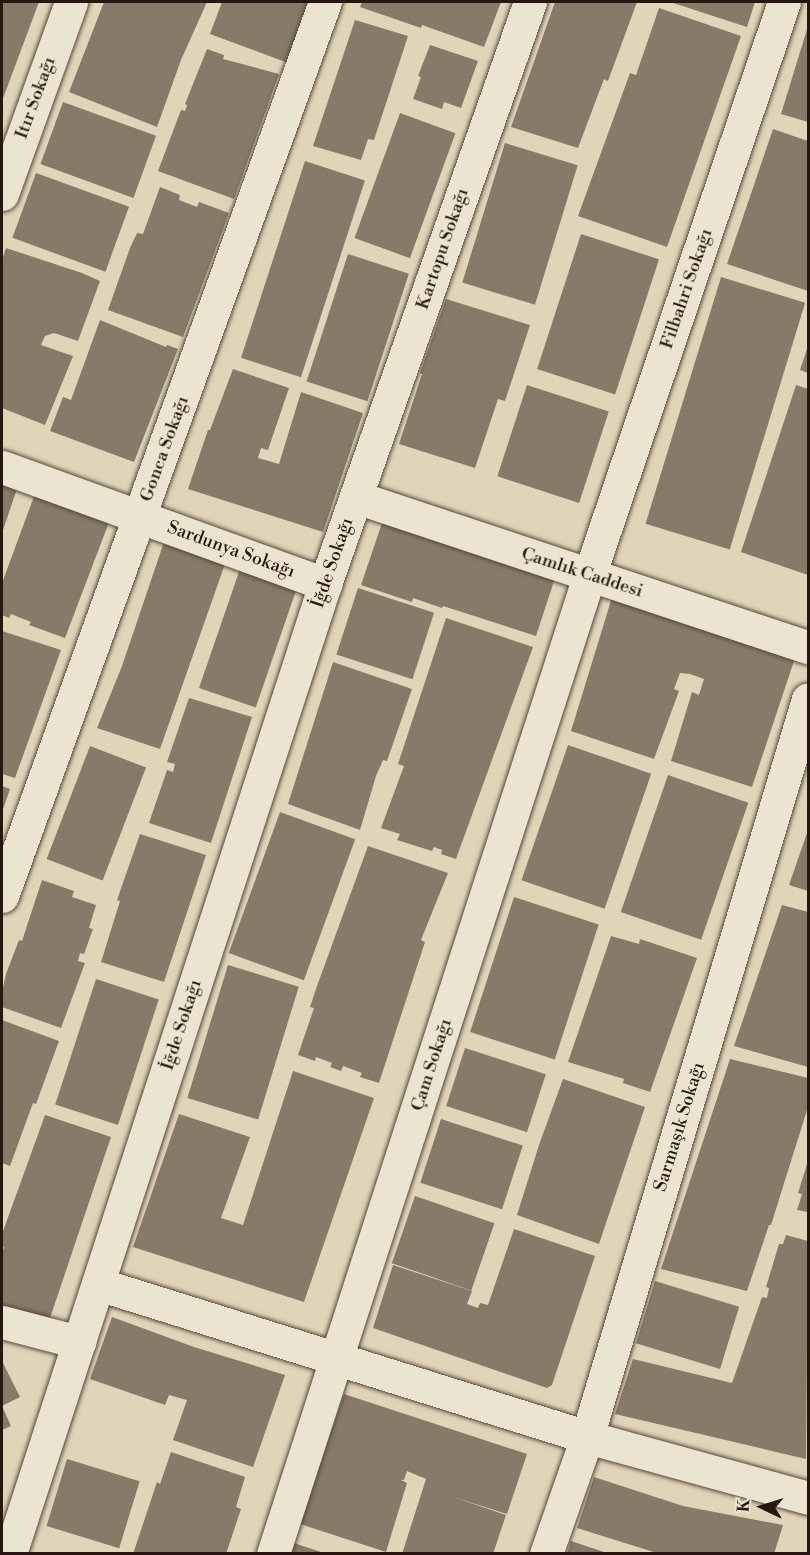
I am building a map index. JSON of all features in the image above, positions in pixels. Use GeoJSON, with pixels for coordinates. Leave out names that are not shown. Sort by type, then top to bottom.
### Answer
{"type":"FeatureCollection","features":[{"type":"Feature","properties":{"kind":"street","name":"Itır Sokağı"},"geometry":{"type":"LineString","coordinates":[[2,194],[71,2]]}},
{"type":"Feature","properties":{"kind":"street","name":"Gonca Sokağı"},"geometry":{"type":"LineString","coordinates":[[2,896],[325,2]]}},
{"type":"Feature","properties":{"kind":"street","name":"Kartopu Sokağı"},"geometry":{"type":"LineString","coordinates":[[356,497],[530,2]]}},
{"type":"Feature","properties":{"kind":"street","name":"Filbahri Sokağı"},"geometry":{"type":"LineString","coordinates":[[590,576],[784,2]]}},
{"type":"Feature","properties":{"kind":"street","name":"Sardunya Sokağı"},"geometry":{"type":"LineString","coordinates":[[2,467],[325,584]]}},
{"type":"Feature","properties":{"kind":"street","name":"Çamlık Caddesi"},"geometry":{"type":"LineString","coordinates":[[356,497],[808,647]]}},
{"type":"Feature","properties":{"kind":"street","name":"İğde Sokağı"},"geometry":{"type":"LineString","coordinates":[[10,1554],[325,584],[356,497]]}},
{"type":"Feature","properties":{"kind":"street","name":"Çam Sokağı"},"geometry":{"type":"LineString","coordinates":[[273,1554],[338,1360],[590,576]]}},
{"type":"Feature","properties":{"kind":"street","name":"Sarmaşık Sokağı"},"geometry":{"type":"LineString","coordinates":[[546,1554],[586,1437],[808,699]]}},
{"type":"Feature","properties":{"kind":"street"},"geometry":{"type":"LineString","coordinates":[[98,1284],[586,1437],[808,1498]]}},
{"type":"Feature","properties":{"kind":"street"},"geometry":{"type":"LineString","coordinates":[[2,1322],[79,1342]]}},
{"type":"Feature","properties":{"kind":"building"},"geometry":{"type":"Polygon","coordinates":[[[2,2],[39,2],[2,101],[2,2]]]}},
{"type":"Feature","properties":{"kind":"building"},"geometry":{"type":"Polygon","coordinates":[[[104,2],[207,2],[181,60],[157,127],[69,92],[104,2]]]}},
{"type":"Feature","properties":{"kind":"building"},"geometry":{"type":"Polygon","coordinates":[[[222,2],[311,2],[288,63],[210,34],[222,2]]]}},
{"type":"Feature","properties":{"kind":"building"},"geometry":{"type":"Polygon","coordinates":[[[362,2],[501,2],[484,47],[422,25],[421,28],[360,7],[362,2]]]}},
{"type":"Feature","properties":{"kind":"building"},"geometry":{"type":"Polygon","coordinates":[[[555,2],[637,2],[608,81],[604,79],[578,148],[511,127],[555,2]]]}},
{"type":"Feature","properties":{"kind":"building"},"geometry":{"type":"Polygon","coordinates":[[[670,2],[755,2],[747,27],[670,2]]]}},
{"type":"Feature","properties":{"kind":"building"},"geometry":{"type":"Polygon","coordinates":[[[659,8],[741,36],[667,247],[578,216],[630,73],[636,75],[659,8]]]}},
{"type":"Feature","properties":{"kind":"building"},"geometry":{"type":"Polygon","coordinates":[[[355,20],[408,36],[374,140],[368,139],[361,160],[313,146],[355,20]]]}},
{"type":"Feature","properties":{"kind":"building"},"geometry":{"type":"Polygon","coordinates":[[[808,26],[808,122],[781,114],[808,26]]]}},
{"type":"Feature","properties":{"kind":"building"},"geometry":{"type":"Polygon","coordinates":[[[430,45],[478,61],[461,108],[444,102],[442,109],[413,99],[421,77],[418,76],[430,45]]]}},
{"type":"Feature","properties":{"kind":"building"},"geometry":{"type":"Polygon","coordinates":[[[207,49],[224,55],[223,59],[279,74],[234,199],[158,171],[181,110],[185,111],[187,105],[185,104],[207,49]]]}},
{"type":"Feature","properties":{"kind":"building"},"geometry":{"type":"Polygon","coordinates":[[[63,102],[156,136],[133,198],[40,164],[63,102]]]}},
{"type":"Feature","properties":{"kind":"building"},"geometry":{"type":"Polygon","coordinates":[[[400,113],[455,133],[410,258],[355,238],[400,113]]]}},
{"type":"Feature","properties":{"kind":"building"},"geometry":{"type":"Polygon","coordinates":[[[773,129],[808,141],[808,291],[727,264],[773,129]]]}},
{"type":"Feature","properties":{"kind":"building"},"geometry":{"type":"Polygon","coordinates":[[[505,143],[578,165],[535,305],[462,283],[505,143]]]}},
{"type":"Feature","properties":{"kind":"building"},"geometry":{"type":"Polygon","coordinates":[[[305,161],[365,180],[301,377],[241,358],[305,161]]]}},
{"type":"Feature","properties":{"kind":"building"},"geometry":{"type":"Polygon","coordinates":[[[36,173],[129,207],[105,272],[12,238],[36,173]]]}},
{"type":"Feature","properties":{"kind":"building"},"geometry":{"type":"Polygon","coordinates":[[[160,187],[180,195],[179,200],[197,207],[199,202],[229,213],[183,337],[108,310],[130,248],[137,233],[143,234],[160,187]]]}},
{"type":"Feature","properties":{"kind":"building"},"geometry":{"type":"Polygon","coordinates":[[[581,234],[659,259],[615,394],[537,369],[581,234]]]}},
{"type":"Feature","properties":{"kind":"building"},"geometry":{"type":"Polygon","coordinates":[[[6,248],[100,281],[78,341],[54,333],[45,336],[41,345],[73,356],[45,425],[2,408],[2,260],[6,248]]]}},
{"type":"Feature","properties":{"kind":"building"},"geometry":{"type":"Polygon","coordinates":[[[348,254],[409,274],[367,401],[307,381],[348,254]]]}},
{"type":"Feature","properties":{"kind":"building"},"geometry":{"type":"Polygon","coordinates":[[[721,277],[805,303],[730,549],[646,524],[721,277]]]}},
{"type":"Feature","properties":{"kind":"building"},"geometry":{"type":"Polygon","coordinates":[[[446,299],[530,325],[505,401],[498,399],[475,468],[399,444],[422,374],[420,373],[446,299]]]}},
{"type":"Feature","properties":{"kind":"building"},"geometry":{"type":"Polygon","coordinates":[[[100,320],[166,347],[167,345],[178,349],[134,462],[50,431],[63,397],[71,400],[100,320]]]}},
{"type":"Feature","properties":{"kind":"building"},"geometry":{"type":"Polygon","coordinates":[[[808,346],[808,373],[800,370],[808,346]]]}},
{"type":"Feature","properties":{"kind":"building"},"geometry":{"type":"Polygon","coordinates":[[[233,369],[289,388],[268,450],[261,448],[258,458],[279,464],[301,392],[363,413],[323,532],[188,489],[208,430],[210,430],[233,369]]]}},
{"type":"Feature","properties":{"kind":"building"},"geometry":{"type":"Polygon","coordinates":[[[527,385],[609,412],[579,503],[497,476],[527,385]]]}},
{"type":"Feature","properties":{"kind":"building"},"geometry":{"type":"Polygon","coordinates":[[[796,385],[808,389],[808,575],[741,552],[796,385]]]}},
{"type":"Feature","properties":{"kind":"building"},"geometry":{"type":"Polygon","coordinates":[[[2,480],[18,486],[2,533],[2,480]]]}},
{"type":"Feature","properties":{"kind":"building"},"geometry":{"type":"Polygon","coordinates":[[[36,491],[111,517],[65,638],[29,625],[31,622],[11,614],[9,618],[2,615],[2,583],[36,491]]]}},
{"type":"Feature","properties":{"kind":"building"},"geometry":{"type":"Polygon","coordinates":[[[384,517],[556,575],[536,636],[443,606],[442,608],[413,598],[412,602],[361,585],[384,517]]]}},
{"type":"Feature","properties":{"kind":"building"},"geometry":{"type":"Polygon","coordinates":[[[165,539],[226,561],[160,749],[97,728],[122,666],[165,539]]]}},
{"type":"Feature","properties":{"kind":"building"},"geometry":{"type":"Polygon","coordinates":[[[241,566],[298,586],[256,708],[199,688],[241,566]]]}},
{"type":"Feature","properties":{"kind":"building"},"geometry":{"type":"Polygon","coordinates":[[[358,588],[434,613],[412,679],[336,655],[358,588]]]}},
{"type":"Feature","properties":{"kind":"building"},"geometry":{"type":"Polygon","coordinates":[[[613,594],[796,655],[752,787],[671,761],[692,692],[699,695],[704,679],[690,674],[680,673],[674,689],[679,691],[654,759],[571,731],[613,594]]]}},
{"type":"Feature","properties":{"kind":"building"},"geometry":{"type":"Polygon","coordinates":[[[446,618],[533,647],[456,859],[441,854],[442,850],[434,847],[432,851],[397,840],[400,834],[381,828],[404,766],[398,764],[446,618]]]}},
{"type":"Feature","properties":{"kind":"building"},"geometry":{"type":"Polygon","coordinates":[[[2,631],[61,650],[15,778],[2,774],[2,631]]]}},
{"type":"Feature","properties":{"kind":"building"},"geometry":{"type":"Polygon","coordinates":[[[333,662],[412,689],[387,761],[383,760],[376,776],[360,830],[288,804],[333,662]]]}},
{"type":"Feature","properties":{"kind":"building"},"geometry":{"type":"Polygon","coordinates":[[[189,698],[252,717],[211,843],[149,823],[167,770],[173,772],[175,764],[167,762],[189,698]]]}},
{"type":"Feature","properties":{"kind":"building"},"geometry":{"type":"Polygon","coordinates":[[[568,745],[651,774],[605,909],[521,880],[568,745]]]}},
{"type":"Feature","properties":{"kind":"building"},"geometry":{"type":"Polygon","coordinates":[[[90,746],[146,768],[103,880],[47,859],[90,746]]]}},
{"type":"Feature","properties":{"kind":"building"},"geometry":{"type":"Polygon","coordinates":[[[668,775],[748,803],[701,940],[621,912],[668,775]]]}},
{"type":"Feature","properties":{"kind":"building"},"geometry":{"type":"Polygon","coordinates":[[[2,786],[10,789],[2,812],[2,786]]]}},
{"type":"Feature","properties":{"kind":"building"},"geometry":{"type":"Polygon","coordinates":[[[280,812],[355,839],[304,980],[229,953],[280,812]]]}},
{"type":"Feature","properties":{"kind":"building"},"geometry":{"type":"Polygon","coordinates":[[[808,830],[808,891],[789,885],[808,830]]]}},
{"type":"Feature","properties":{"kind":"building"},"geometry":{"type":"Polygon","coordinates":[[[140,834],[206,855],[164,982],[101,962],[120,901],[117,900],[140,834]]]}},
{"type":"Feature","properties":{"kind":"building"},"geometry":{"type":"Polygon","coordinates":[[[368,846],[448,873],[421,940],[425,942],[379,1083],[360,1077],[362,1073],[343,1066],[341,1071],[330,1067],[332,1063],[316,1057],[315,1061],[298,1055],[314,1008],[310,1007],[317,986],[368,846]]]}},
{"type":"Feature","properties":{"kind":"building"},"geometry":{"type":"Polygon","coordinates":[[[42,880],[74,891],[72,897],[96,905],[89,928],[93,929],[84,954],[80,953],[78,961],[85,963],[61,1028],[2,1007],[2,992],[6,974],[19,940],[22,941],[42,880]]]}},
{"type":"Feature","properties":{"kind":"building"},"geometry":{"type":"Polygon","coordinates":[[[514,897],[599,925],[555,1060],[470,1032],[514,897]]]}},
{"type":"Feature","properties":{"kind":"building"},"geometry":{"type":"Polygon","coordinates":[[[782,905],[808,912],[808,1067],[734,1046],[782,905]]]}},
{"type":"Feature","properties":{"kind":"building"},"geometry":{"type":"Polygon","coordinates":[[[611,936],[639,944],[640,939],[697,958],[650,1092],[623,1083],[624,1079],[568,1062],[611,936]]]}},
{"type":"Feature","properties":{"kind":"building"},"geometry":{"type":"Polygon","coordinates":[[[228,965],[299,987],[258,1120],[187,1098],[228,965]]]}},
{"type":"Feature","properties":{"kind":"building"},"geometry":{"type":"Polygon","coordinates":[[[96,979],[159,999],[118,1125],[55,1105],[96,979]]]}},
{"type":"Feature","properties":{"kind":"building"},"geometry":{"type":"Polygon","coordinates":[[[2,1020],[59,1041],[10,1166],[2,1163],[2,1020]]]}},
{"type":"Feature","properties":{"kind":"building"},"geometry":{"type":"Polygon","coordinates":[[[465,1048],[546,1074],[527,1132],[446,1106],[465,1048]]]}},
{"type":"Feature","properties":{"kind":"building"},"geometry":{"type":"Polygon","coordinates":[[[730,1059],[808,1078],[808,1107],[771,1225],[769,1225],[747,1291],[661,1269],[730,1059]]]}},
{"type":"Feature","properties":{"kind":"building"},"geometry":{"type":"Polygon","coordinates":[[[293,1071],[374,1098],[304,1302],[133,1247],[179,1114],[250,1137],[221,1218],[243,1225],[293,1071]]]}},
{"type":"Feature","properties":{"kind":"building"},"geometry":{"type":"Polygon","coordinates":[[[563,1079],[645,1107],[599,1244],[517,1215],[563,1079]]]}},
{"type":"Feature","properties":{"kind":"building"},"geometry":{"type":"Polygon","coordinates":[[[45,1115],[111,1137],[47,1327],[2,1310],[4,1247],[2,1246],[2,1234],[45,1115]]]}},
{"type":"Feature","properties":{"kind":"building"},"geometry":{"type":"Polygon","coordinates":[[[441,1119],[523,1146],[502,1209],[420,1183],[441,1119]]]}},
{"type":"Feature","properties":{"kind":"building"},"geometry":{"type":"Polygon","coordinates":[[[808,1161],[808,1212],[797,1210],[802,1194],[798,1193],[808,1161]]]}},
{"type":"Feature","properties":{"kind":"building"},"geometry":{"type":"Polygon","coordinates":[[[415,1196],[494,1223],[471,1290],[392,1263],[415,1196]]]}},
{"type":"Feature","properties":{"kind":"building"},"geometry":{"type":"Polygon","coordinates":[[[514,1229],[595,1256],[552,1385],[547,1388],[373,1328],[393,1265],[472,1291],[467,1304],[478,1308],[480,1303],[488,1305],[514,1229]]]}},
{"type":"Feature","properties":{"kind":"building"},"geometry":{"type":"Polygon","coordinates":[[[786,1235],[808,1241],[806,1459],[615,1414],[633,1359],[732,1383],[762,1297],[767,1298],[769,1288],[766,1287],[779,1244],[783,1244],[786,1235]]]}},
{"type":"Feature","properties":{"kind":"building"},"geometry":{"type":"Polygon","coordinates":[[[655,1281],[739,1307],[720,1369],[636,1343],[655,1281]]]}},
{"type":"Feature","properties":{"kind":"building"},"geometry":{"type":"Polygon","coordinates":[[[112,1317],[194,1347],[285,1375],[253,1467],[173,1440],[187,1400],[169,1395],[165,1405],[90,1379],[112,1317]]]}},
{"type":"Feature","properties":{"kind":"building"},"geometry":{"type":"Polygon","coordinates":[[[2,1361],[20,1397],[2,1406],[2,1361]]]}},
{"type":"Feature","properties":{"kind":"building"},"geometry":{"type":"Polygon","coordinates":[[[344,1394],[527,1454],[507,1514],[453,1497],[506,1515],[493,1554],[402,1554],[426,1479],[407,1471],[404,1480],[401,1480],[407,1483],[386,1552],[300,1524],[344,1394]]]}},
{"type":"Feature","properties":{"kind":"building"},"geometry":{"type":"Polygon","coordinates":[[[2,1406],[11,1426],[2,1430],[2,1406]]]}},
{"type":"Feature","properties":{"kind":"building"},"geometry":{"type":"Polygon","coordinates":[[[171,1452],[245,1477],[236,1507],[241,1509],[226,1554],[133,1554],[157,1482],[160,1484],[171,1452]]]}},
{"type":"Feature","properties":{"kind":"building"},"geometry":{"type":"Polygon","coordinates":[[[67,1459],[140,1481],[119,1548],[47,1526],[67,1459]]]}},
{"type":"Feature","properties":{"kind":"building"},"geometry":{"type":"Polygon","coordinates":[[[594,1477],[683,1506],[783,1525],[774,1554],[660,1554],[577,1528],[594,1477]]]}},
{"type":"Feature","properties":{"kind":"building"},"geometry":{"type":"Polygon","coordinates":[[[571,1541],[607,1553],[607,1554],[567,1554],[571,1541]]]}},
{"type":"Feature","properties":{"kind":"building"},"geometry":{"type":"Polygon","coordinates":[[[294,1543],[324,1553],[324,1554],[291,1554],[294,1543]]]}}]}
